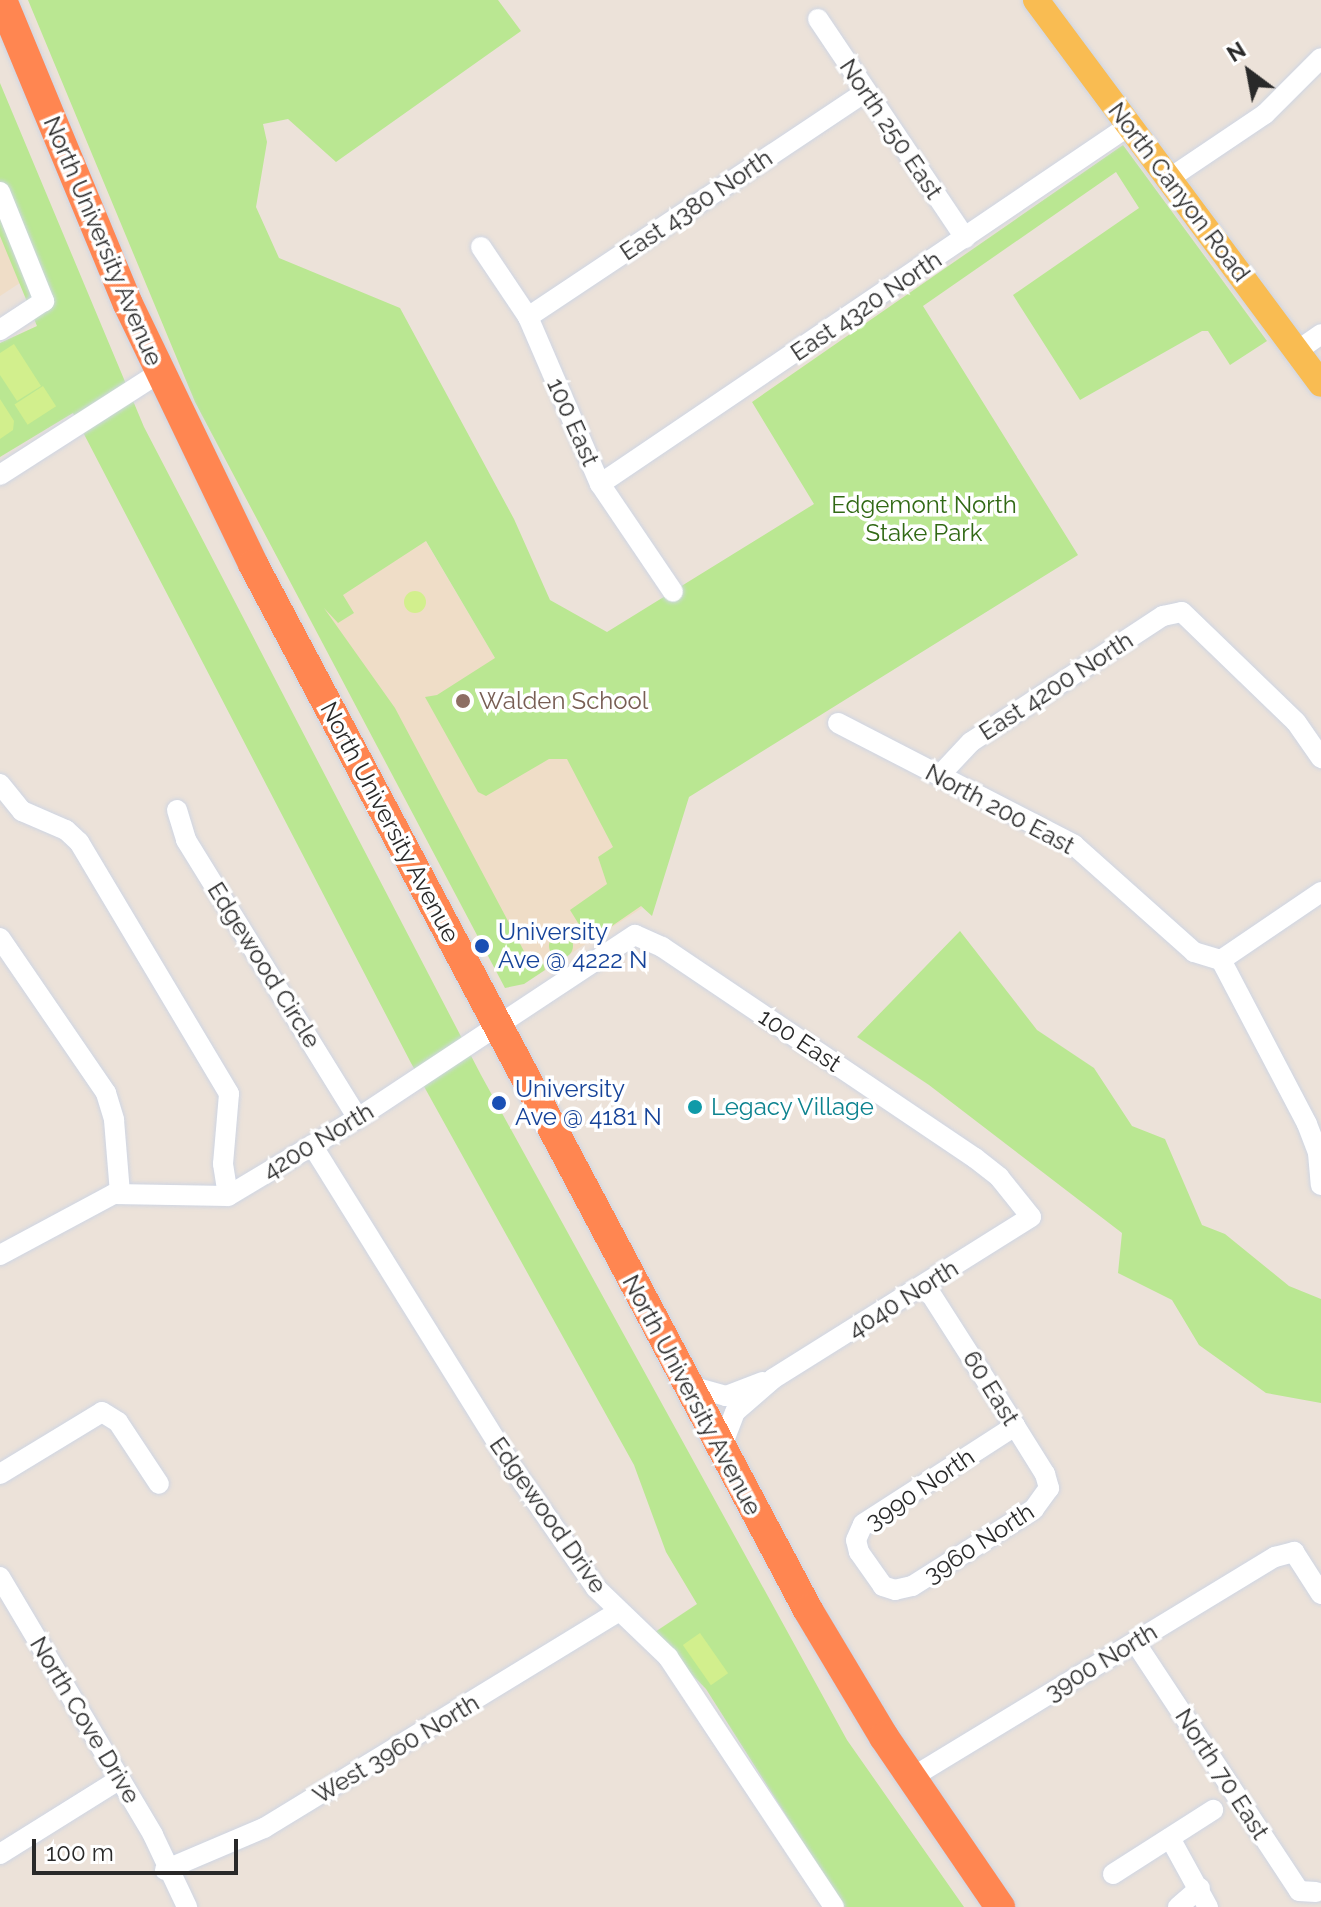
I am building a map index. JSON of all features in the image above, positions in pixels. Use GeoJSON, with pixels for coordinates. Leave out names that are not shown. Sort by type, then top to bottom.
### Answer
{"type":"FeatureCollection","features":[{"type":"Feature","properties":{"kind":"highway","name":"North University Avenue"},"geometry":{"type":"LineString","coordinates":[[2,0],[159,373],[253,564],[808,1610],[911,1778],[1000,1907]]}},
{"type":"Feature","properties":{"kind":"main road","name":"North Canyon Road"},"geometry":{"type":"LineString","coordinates":[[1036,0],[1321,384]]}},
{"type":"Feature","properties":{"kind":"street","name":"North 250 East"},"geometry":{"type":"LineString","coordinates":[[818,19],[965,238]]}},
{"type":"Feature","properties":{"kind":"street"},"geometry":{"type":"LineString","coordinates":[[1170,178],[1265,114],[1321,58]]}},
{"type":"Feature","properties":{"kind":"street","name":"East 4380 North"},"geometry":{"type":"LineString","coordinates":[[528,317],[865,92]]}},
{"type":"Feature","properties":{"kind":"street","name":"East 4320 North"},"geometry":{"type":"LineString","coordinates":[[600,484],[1130,125]]}},
{"type":"Feature","properties":{"kind":"street"},"geometry":{"type":"LineString","coordinates":[[0,192],[44,301],[0,330]]}},
{"type":"Feature","properties":{"kind":"street","name":"100 East"},"geometry":{"type":"LineString","coordinates":[[481,247],[528,317],[600,484],[673,592]]}},
{"type":"Feature","properties":{"kind":"street"},"geometry":{"type":"LineString","coordinates":[[1297,351],[1321,334]]}},
{"type":"Feature","properties":{"kind":"street"},"geometry":{"type":"LineString","coordinates":[[0,475],[159,373]]}},
{"type":"Feature","properties":{"kind":"street","name":"East 4200 North"},"geometry":{"type":"LineString","coordinates":[[940,775],[971,742],[1163,616],[1182,612],[1296,722],[1321,758]]}},
{"type":"Feature","properties":{"kind":"street","name":"North 200 East"},"geometry":{"type":"LineString","coordinates":[[838,723],[1074,845],[1194,952],[1221,960]]}},
{"type":"Feature","properties":{"kind":"street"},"geometry":{"type":"LineString","coordinates":[[0,784],[22,811],[66,830],[79,842],[229,1094],[223,1164],[228,1196],[120,1193],[97,1199],[0,1255]]}},
{"type":"Feature","properties":{"kind":"street","name":"Edgewood Circle"},"geometry":{"type":"LineString","coordinates":[[177,810],[186,840],[358,1118]]}},
{"type":"Feature","properties":{"kind":"street"},"geometry":{"type":"LineString","coordinates":[[1321,892],[1221,960],[1307,1124],[1321,1185]]}},
{"type":"Feature","properties":{"kind":"street","name":"100 East"},"geometry":{"type":"LineString","coordinates":[[635,935],[674,955],[975,1158],[999,1177],[1031,1217]]}},
{"type":"Feature","properties":{"kind":"street","name":"4200 North"},"geometry":{"type":"LineString","coordinates":[[228,1196],[358,1118],[635,935]]}},
{"type":"Feature","properties":{"kind":"street"},"geometry":{"type":"LineString","coordinates":[[0,938],[106,1093],[114,1120],[120,1193]]}},
{"type":"Feature","properties":{"kind":"street","name":"Edgewood Drive"},"geometry":{"type":"LineString","coordinates":[[312,1145],[515,1471],[618,1612],[668,1657],[834,1907]]}},
{"type":"Feature","properties":{"kind":"street","name":"4040 North"},"geometry":{"type":"LineString","coordinates":[[721,1449],[735,1412],[773,1379],[1031,1217]]}},
{"type":"Feature","properties":{"kind":"street","name":"60 East"},"geometry":{"type":"LineString","coordinates":[[925,1285],[1045,1474],[1048,1493]]}},
{"type":"Feature","properties":{"kind":"street","name":"4040 North"},"geometry":{"type":"LineString","coordinates":[[687,1385],[726,1396],[773,1379]]}},
{"type":"Feature","properties":{"kind":"street"},"geometry":{"type":"LineString","coordinates":[[0,1474],[102,1412],[118,1422],[159,1484]]}},
{"type":"Feature","properties":{"kind":"street","name":"3990 North"},"geometry":{"type":"LineString","coordinates":[[868,1567],[856,1540],[866,1519],[1015,1426]]}},
{"type":"Feature","properties":{"kind":"street","name":"3960 North"},"geometry":{"type":"LineString","coordinates":[[868,1567],[888,1589],[907,1589],[1034,1509],[1048,1493]]}},
{"type":"Feature","properties":{"kind":"street","name":"3900 North"},"geometry":{"type":"LineString","coordinates":[[911,1778],[1275,1557],[1294,1552],[1321,1594]]}},
{"type":"Feature","properties":{"kind":"street","name":"North Cove Drive"},"geometry":{"type":"LineString","coordinates":[[2,1586],[153,1835],[165,1870],[187,1907]]}},
{"type":"Feature","properties":{"kind":"street","name":"West 3960 North"},"geometry":{"type":"LineString","coordinates":[[165,1870],[264,1828],[618,1612]]}},
{"type":"Feature","properties":{"kind":"street","name":"North 70 East"},"geometry":{"type":"LineString","coordinates":[[1135,1642],[1299,1891],[1316,1892]]}},
{"type":"Feature","properties":{"kind":"street"},"geometry":{"type":"LineString","coordinates":[[0,1854],[120,1779]]}},
{"type":"Feature","properties":{"kind":"street"},"geometry":{"type":"LineString","coordinates":[[1113,1874],[1213,1810]]}},
{"type":"Feature","properties":{"kind":"street"},"geometry":{"type":"LineString","coordinates":[[1170,1838],[1204,1898],[1178,1907]]}},
{"type":"Feature","properties":{"kind":"shaded area"},"geometry":{"type":"Polygon","coordinates":[[[0,224],[23,281],[0,296],[0,224]]]}},
{"type":"Feature","properties":{"kind":"shaded area","name":"Walden School"},"geometry":{"type":"Polygon","coordinates":[[[354,420],[495,658],[540,678],[642,908],[534,977],[324,608],[354,420]]]}},
{"type":"Feature","properties":{"kind":"green space","name":"Edgemont North Stake Park"},"geometry":{"type":"Polygon","coordinates":[[[28,0],[498,0],[521,31],[336,162],[288,119],[263,124],[267,142],[256,207],[279,258],[400,308],[514,519],[550,600],[607,632],[814,504],[752,402],[1123,145],[1267,341],[1230,365],[1208,331],[1202,331],[1080,400],[1013,295],[1139,208],[1116,172],[923,306],[1078,555],[689,797],[652,916],[641,906],[596,937],[583,931],[570,910],[607,884],[598,857],[613,847],[567,759],[549,759],[486,796],[478,792],[425,697],[437,695],[495,658],[426,541],[343,595],[354,613],[338,623],[324,608],[395,708],[526,955],[532,959],[537,952],[543,963],[545,970],[524,984],[505,988],[195,402],[28,0]]]}},
{"type":"Feature","properties":{"kind":"green space"},"geometry":{"type":"Polygon","coordinates":[[[0,83],[144,427],[481,1075],[847,1740],[964,1907],[844,1907],[706,1689],[652,1634],[697,1604],[666,1552],[634,1465],[411,1063],[73,413],[0,457],[0,343],[37,326],[0,236],[0,83]]]}},
{"type":"Feature","properties":{"kind":"green space"},"geometry":{"type":"Polygon","coordinates":[[[14,344],[41,386],[17,401],[0,375],[0,353],[14,344]]]}},
{"type":"Feature","properties":{"kind":"green space"},"geometry":{"type":"Polygon","coordinates":[[[43,386],[56,406],[28,425],[14,405],[43,386]]]}},
{"type":"Feature","properties":{"kind":"green space"},"geometry":{"type":"Polygon","coordinates":[[[0,399],[14,421],[13,430],[0,439],[0,399]]]}},
{"type":"Feature","properties":{"kind":"green space"},"geometry":{"type":"Polygon","coordinates":[[[415,591],[423,594],[426,602],[423,610],[415,613],[407,610],[404,602],[407,594],[415,591]]]}},
{"type":"Feature","properties":{"kind":"green space"},"geometry":{"type":"Polygon","coordinates":[[[960,931],[1037,1030],[1094,1068],[1132,1126],[1165,1139],[1202,1225],[1225,1234],[1289,1286],[1321,1299],[1321,1403],[1266,1393],[1199,1345],[1172,1300],[1118,1273],[1122,1233],[929,1085],[857,1037],[960,931]]]}},
{"type":"Feature","properties":{"kind":"green space"},"geometry":{"type":"Polygon","coordinates":[[[561,934],[569,938],[573,946],[569,954],[561,958],[553,954],[549,946],[553,938],[561,934]]]}},
{"type":"Feature","properties":{"kind":"green space"},"geometry":{"type":"Polygon","coordinates":[[[700,1633],[728,1673],[711,1685],[683,1645],[700,1633]]]}},
{"type":"Feature","properties":{"kind":"place","name":"Walden School"},"geometry":{"type":"Point","coordinates":[463,701]}},
{"type":"Feature","properties":{"kind":"place","name":"University Ave @ 4222 N"},"geometry":{"type":"Point","coordinates":[482,946]}},
{"type":"Feature","properties":{"kind":"place","name":"University Ave @ 4181 N"},"geometry":{"type":"Point","coordinates":[499,1103]}},
{"type":"Feature","properties":{"kind":"place","name":"Legacy Village"},"geometry":{"type":"Point","coordinates":[695,1107]}}]}
